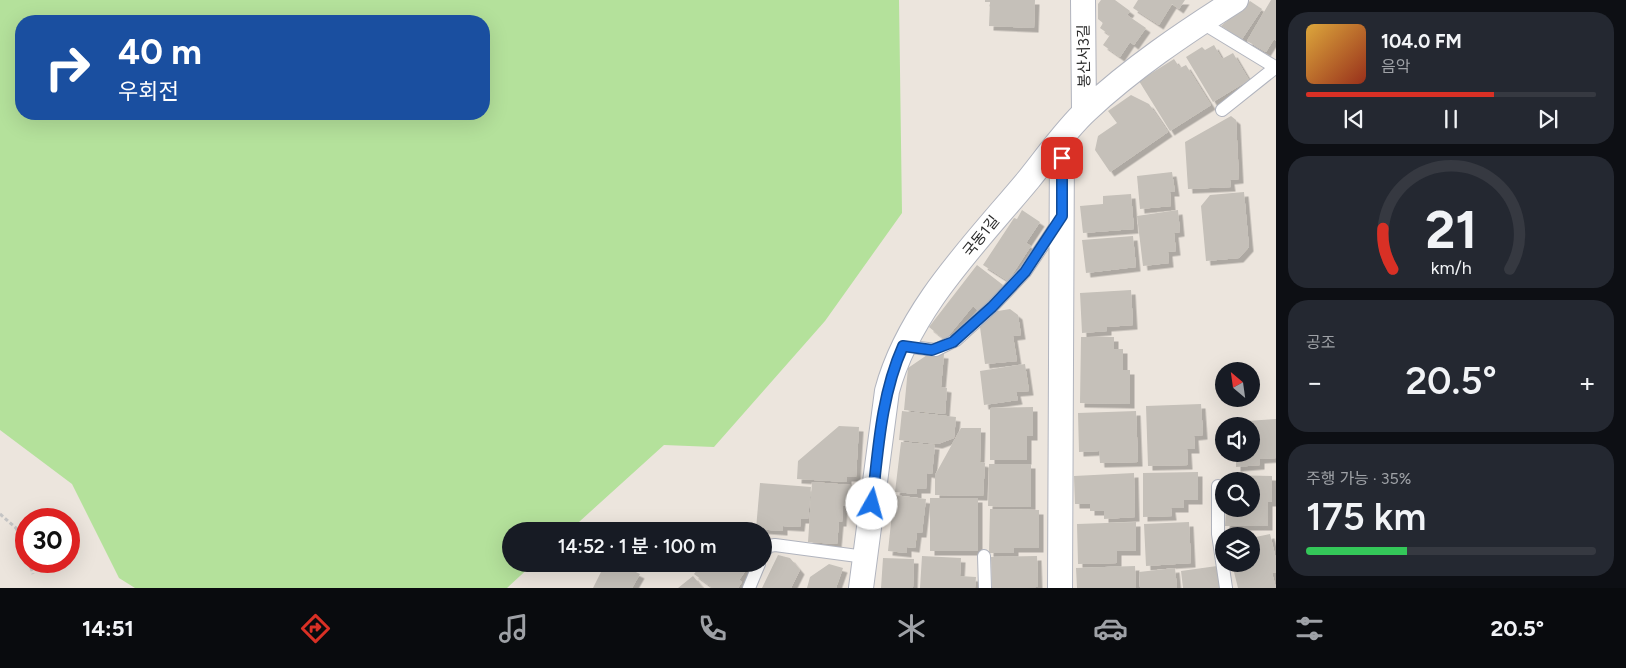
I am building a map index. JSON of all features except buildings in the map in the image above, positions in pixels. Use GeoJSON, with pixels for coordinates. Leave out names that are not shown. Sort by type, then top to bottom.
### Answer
{"type":"FeatureCollection","features":[{"type":"Feature","properties":{"kind":"street","name":"봉산서3길"},"geometry":{"type":"LineString","coordinates":[[1083,0],[1084,112]]}},
{"type":"Feature","properties":{"kind":"street","name":"국동1길"},"geometry":{"type":"LineString","coordinates":[[861,588],[883,416],[894,366],[903,346],[939,289],[1084,112],[1118,82],[1201,22],[1236,0]]}},
{"type":"Feature","properties":{"kind":"street"},"geometry":{"type":"LineString","coordinates":[[1060,588],[1062,139]]}},
{"type":"Feature","properties":{"kind":"lane"},"geometry":{"type":"LineString","coordinates":[[1201,22],[1276,67],[1222,110]]}},
{"type":"Feature","properties":{"kind":"lane"},"geometry":{"type":"LineString","coordinates":[[903,346],[936,350],[956,340],[992,307],[1025,272],[1062,216]]}},
{"type":"Feature","properties":{"kind":"lane"},"geometry":{"type":"LineString","coordinates":[[1218,517],[1218,534],[1226,588]]}},
{"type":"Feature","properties":{"kind":"lane"},"geometry":{"type":"LineString","coordinates":[[772,546],[865,557]]}},
{"type":"Feature","properties":{"kind":"lane"},"geometry":{"type":"LineString","coordinates":[[984,556],[985,588]]}},
{"type":"Feature","properties":{"kind":"lane"},"geometry":{"type":"LineString","coordinates":[[748,588],[755,572]]}},
{"type":"Feature","properties":{"kind":"path"},"geometry":{"type":"LineString","coordinates":[[0,514],[15,527]]}},
{"type":"Feature","properties":{"kind":"green space"},"geometry":{"type":"Polygon","coordinates":[[[0,0],[899,0],[902,213],[825,321],[714,447],[664,445],[579,522],[502,522],[502,572],[524,572],[507,588],[135,588],[119,578],[72,484],[0,430],[0,0]]]}},
{"type":"Feature","properties":{"kind":"route"},"geometry":{"type":"LineString","coordinates":[[872,504],[887,391],[894,366],[903,346],[936,350],[953,342],[992,307],[1025,272],[1035,260],[1062,216],[1062,158]]}}]}
